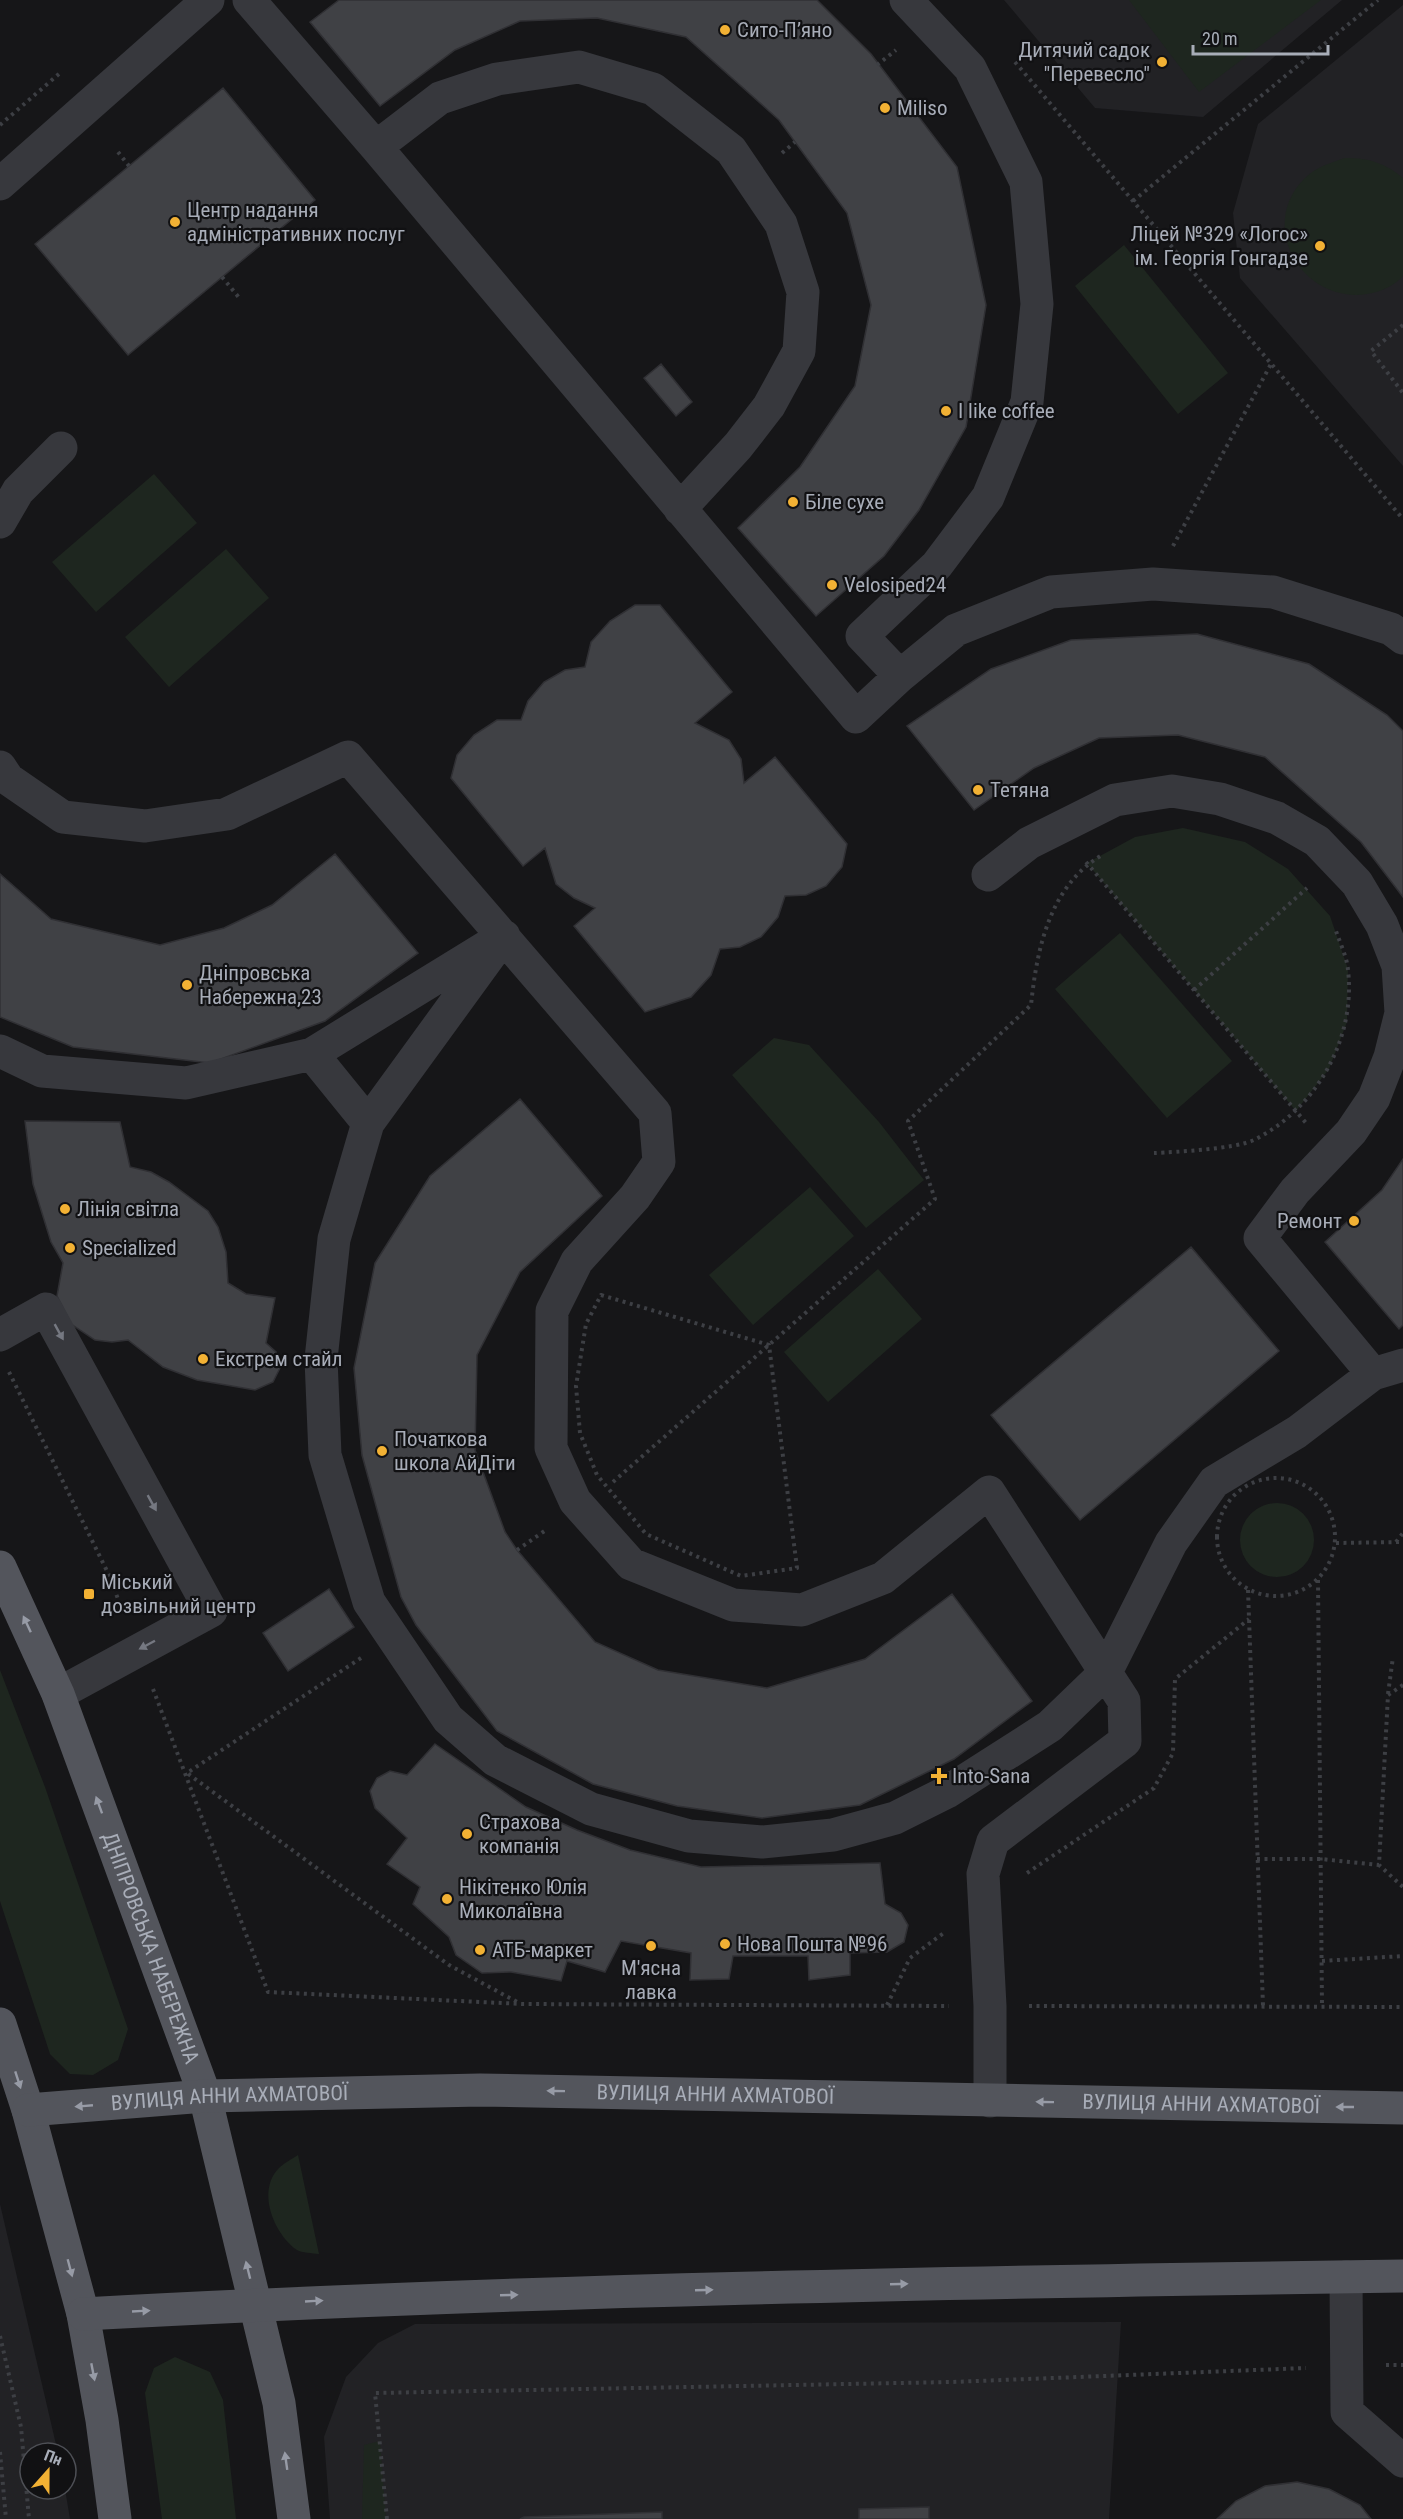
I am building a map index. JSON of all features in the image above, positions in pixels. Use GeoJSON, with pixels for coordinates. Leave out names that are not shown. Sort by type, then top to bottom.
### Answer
{"type":"FeatureCollection","features":[{"type":"Feature","properties":{"kind":"main road","name":"ДНІПРОВСЬКА НАБЕРЕЖНА"},"geometry":{"type":"LineString","coordinates":[[0,1567],[58,1694],[205,2096],[279,2403],[294,2519]]}},
{"type":"Feature","properties":{"kind":"main road"},"geometry":{"type":"LineString","coordinates":[[0,2024],[28,2110],[83,2314],[102,2420],[115,2519]]}},
{"type":"Feature","properties":{"kind":"main road","name":"ВУЛИЦЯ АННИ АХМАТОВОЇ"},"geometry":{"type":"LineString","coordinates":[[28,2110],[205,2096],[480,2090],[1403,2108]]}},
{"type":"Feature","properties":{"kind":"main road"},"geometry":{"type":"LineString","coordinates":[[83,2314],[349,2300],[911,2284],[1403,2276]]}},
{"type":"Feature","properties":{"kind":"lane"},"geometry":{"type":"LineString","coordinates":[[0,184],[208,0]]}},
{"type":"Feature","properties":{"kind":"lane"},"geometry":{"type":"LineString","coordinates":[[249,0],[376,147],[856,717],[900,676],[956,630],[1051,592],[1153,584],[1273,592],[1391,629],[1403,638]]}},
{"type":"Feature","properties":{"kind":"lane"},"geometry":{"type":"LineString","coordinates":[[900,676],[862,636],[937,565],[988,497],[1027,402],[1037,304],[1026,182],[970,68],[906,0]]}},
{"type":"Feature","properties":{"kind":"lane"},"geometry":{"type":"LineString","coordinates":[[376,147],[440,98],[497,79],[579,66],[653,89],[731,150],[781,224],[803,292],[799,351],[769,406],[738,446],[680,509]]}},
{"type":"Feature","properties":{"kind":"lane"},"geometry":{"type":"LineString","coordinates":[[0,522],[18,491],[61,448]]}},
{"type":"Feature","properties":{"kind":"lane"},"geometry":{"type":"LineString","coordinates":[[0,767],[8,779],[63,817],[145,826],[227,814],[348,757],[655,1113],[659,1162],[635,1197],[577,1261],[552,1311],[551,1448],[575,1501],[631,1564],[733,1605],[802,1610],[884,1578],[989,1492],[1124,1701],[1125,1741],[993,1841],[983,1874],[990,2006],[990,2101]]}},
{"type":"Feature","properties":{"kind":"lane"},"geometry":{"type":"LineString","coordinates":[[504,936],[368,1124],[334,1239],[321,1359],[325,1455],[369,1602],[448,1719],[495,1760],[591,1809],[689,1836],[762,1842],[833,1835],[895,1818],[947,1792],[1050,1726],[1106,1672],[1171,1543],[1214,1482],[1297,1432],[1388,1369],[1260,1238],[1295,1191],[1332,1154],[1374,1098],[1389,1057],[1401,1013],[1398,966],[1382,925],[1357,882],[1317,842],[1277,818],[1220,799],[1172,791],[1114,800],[1029,843],[988,875]]}},
{"type":"Feature","properties":{"kind":"lane"},"geometry":{"type":"LineString","coordinates":[[0,1051],[42,1071],[186,1083],[312,1054],[504,936]]}},
{"type":"Feature","properties":{"kind":"lane"},"geometry":{"type":"LineString","coordinates":[[312,1054],[368,1124]]}},
{"type":"Feature","properties":{"kind":"lane"},"geometry":{"type":"LineString","coordinates":[[0,1335],[46,1309],[211,1611],[58,1694]]}},
{"type":"Feature","properties":{"kind":"lane"},"geometry":{"type":"LineString","coordinates":[[1346,2277],[1347,2412],[1403,2461]]}},
{"type":"Feature","properties":{"kind":"path"},"geometry":{"type":"LineString","coordinates":[[1133,201],[1378,0]]}},
{"type":"Feature","properties":{"kind":"path"},"geometry":{"type":"LineString","coordinates":[[878,65],[904,44]]}},
{"type":"Feature","properties":{"kind":"path"},"geometry":{"type":"LineString","coordinates":[[1014,61],[1403,519]]}},
{"type":"Feature","properties":{"kind":"path"},"geometry":{"type":"LineString","coordinates":[[777,158],[795,142]]}},
{"type":"Feature","properties":{"kind":"path"},"geometry":{"type":"LineString","coordinates":[[118,152],[129,166]]}},
{"type":"Feature","properties":{"kind":"path"},"geometry":{"type":"LineString","coordinates":[[222,277],[241,300]]}},
{"type":"Feature","properties":{"kind":"path"},"geometry":{"type":"LineString","coordinates":[[1403,325],[1371,351],[1403,393]]}},
{"type":"Feature","properties":{"kind":"path"},"geometry":{"type":"LineString","coordinates":[[1153,584],[1271,364]]}},
{"type":"Feature","properties":{"kind":"path"},"geometry":{"type":"LineString","coordinates":[[1057,827],[1332,1154]]}},
{"type":"Feature","properties":{"kind":"path"},"geometry":{"type":"LineString","coordinates":[[517,1550],[581,1508],[607,1487],[935,1199],[908,1121],[1031,1005],[1036,959],[1058,898],[1087,863],[1106,853]]}},
{"type":"Feature","properties":{"kind":"path"},"geometry":{"type":"LineString","coordinates":[[1194,990],[1337,862]]}},
{"type":"Feature","properties":{"kind":"path"},"geometry":{"type":"LineString","coordinates":[[1300,883],[1314,898]]}},
{"type":"Feature","properties":{"kind":"path"},"geometry":{"type":"LineString","coordinates":[[1154,1153],[1196,1150],[1252,1141],[1296,1111],[1329,1069],[1347,1022],[1348,969],[1334,926]]}},
{"type":"Feature","properties":{"kind":"path"},"geometry":{"type":"LineString","coordinates":[[601,1295],[769,1345],[797,1568],[741,1576],[646,1534],[597,1475],[580,1433],[576,1386],[586,1324],[601,1295]]}},
{"type":"Feature","properties":{"kind":"path"},"geometry":{"type":"LineString","coordinates":[[1280,1477],[1300,1482],[1318,1494],[1326,1503],[1335,1522],[1336,1542],[1330,1563],[1318,1580],[1301,1592],[1281,1597],[1248,1590],[1231,1577],[1221,1559],[1216,1539],[1218,1523],[1226,1504],[1240,1489],[1259,1479],[1280,1477]]}},
{"type":"Feature","properties":{"kind":"path"},"geometry":{"type":"LineString","coordinates":[[1396,1542],[1403,1533]]}},
{"type":"Feature","properties":{"kind":"path"},"geometry":{"type":"LineString","coordinates":[[1336,1542],[1403,1542]]}},
{"type":"Feature","properties":{"kind":"path"},"geometry":{"type":"LineString","coordinates":[[1318,1580],[1322,2006]]}},
{"type":"Feature","properties":{"kind":"path"},"geometry":{"type":"LineString","coordinates":[[1248,1590],[1263,2006]]}},
{"type":"Feature","properties":{"kind":"path"},"geometry":{"type":"LineString","coordinates":[[393,1638],[186,1773],[449,1965],[522,2004]]}},
{"type":"Feature","properties":{"kind":"path"},"geometry":{"type":"LineString","coordinates":[[1379,1865],[1388,1695],[1393,1656]]}},
{"type":"Feature","properties":{"kind":"path"},"geometry":{"type":"LineString","coordinates":[[1388,1695],[1403,1685]]}},
{"type":"Feature","properties":{"kind":"path"},"geometry":{"type":"LineString","coordinates":[[1257,1859],[1321,1859],[1379,1865],[1403,1887]]}},
{"type":"Feature","properties":{"kind":"path"},"geometry":{"type":"LineString","coordinates":[[1322,1961],[1403,1956]]}},
{"type":"Feature","properties":{"kind":"path"},"geometry":{"type":"LineString","coordinates":[[268,1992],[522,2004],[1403,2007]]}},
{"type":"Feature","properties":{"kind":"path"},"geometry":{"type":"LineString","coordinates":[[0,2336],[21,2427],[29,2519]]}},
{"type":"Feature","properties":{"kind":"path"},"geometry":{"type":"LineString","coordinates":[[387,2519],[375,2394],[952,2382],[1403,2365]]}},
{"type":"Feature","properties":{"kind":"path"},"geometry":{"type":"LineString","coordinates":[[0,2452],[6,2519]]}},
{"type":"Feature","properties":{"kind":"shaded area","name":"Дитячий садок \"Перевесло\""},"geometry":{"type":"Polygon","coordinates":[[[1004,0],[1342,0],[1203,117],[1095,108],[1004,0]]]}},
{"type":"Feature","properties":{"kind":"shaded area"},"geometry":{"type":"Polygon","coordinates":[[[1129,0],[1321,0],[1199,92],[1129,0]]]}},
{"type":"Feature","properties":{"kind":"shaded area","name":"Ліцей №329 «Логос» ім. Георгія Гонгадзе"},"geometry":{"type":"Polygon","coordinates":[[[1403,5],[1403,466],[1240,278],[1233,213],[1258,124],[1403,5]]]}},
{"type":"Feature","properties":{"kind":"shaded area"},"geometry":{"type":"Polygon","coordinates":[[[1345,158],[1376,162],[1403,178],[1403,276],[1391,286],[1367,294],[1344,294],[1323,287],[1306,274],[1294,258],[1286,238],[1285,218],[1291,197],[1305,178],[1324,166],[1345,158]]]}},
{"type":"Feature","properties":{"kind":"shaded area"},"geometry":{"type":"Polygon","coordinates":[[[1124,245],[1228,373],[1178,414],[1075,286],[1124,245]]]}},
{"type":"Feature","properties":{"kind":"shaded area"},"geometry":{"type":"Polygon","coordinates":[[[154,474],[197,523],[96,612],[52,562],[154,474]]]}},
{"type":"Feature","properties":{"kind":"shaded area"},"geometry":{"type":"Polygon","coordinates":[[[226,549],[269,598],[169,687],[125,637],[226,549]]]}},
{"type":"Feature","properties":{"kind":"shaded area"},"geometry":{"type":"Polygon","coordinates":[[[1183,828],[1245,842],[1288,869],[1330,916],[1348,969],[1347,1022],[1329,1069],[1296,1111],[1087,863],[1135,837],[1183,828]]]}},
{"type":"Feature","properties":{"kind":"shaded area"},"geometry":{"type":"Polygon","coordinates":[[[1120,933],[1232,1061],[1167,1118],[1055,989],[1120,933]]]}},
{"type":"Feature","properties":{"kind":"shaded area"},"geometry":{"type":"Polygon","coordinates":[[[774,1038],[809,1045],[879,1122],[924,1180],[866,1228],[732,1075],[774,1038]]]}},
{"type":"Feature","properties":{"kind":"shaded area"},"geometry":{"type":"Polygon","coordinates":[[[810,1187],[854,1236],[753,1325],[709,1275],[810,1187]]]}},
{"type":"Feature","properties":{"kind":"shaded area"},"geometry":{"type":"Polygon","coordinates":[[[878,1269],[922,1319],[828,1402],[784,1352],[878,1269]]]}},
{"type":"Feature","properties":{"kind":"shaded area"},"geometry":{"type":"Polygon","coordinates":[[[1277,1503],[1291,1506],[1303,1514],[1311,1526],[1314,1540],[1311,1554],[1303,1566],[1291,1574],[1277,1577],[1263,1574],[1251,1566],[1243,1554],[1240,1540],[1243,1526],[1251,1514],[1263,1506],[1277,1503]]]}},
{"type":"Feature","properties":{"kind":"shaded area"},"geometry":{"type":"Polygon","coordinates":[[[0,1670],[45,1787],[128,2029],[118,2060],[93,2075],[70,2074],[50,2054],[0,1901],[0,1670]]]}},
{"type":"Feature","properties":{"kind":"shaded area"},"geometry":{"type":"Polygon","coordinates":[[[298,2155],[319,2254],[299,2251],[289,2243],[281,2234],[271,2212],[269,2188],[272,2177],[281,2166],[298,2155]]]}},
{"type":"Feature","properties":{"kind":"shaded area"},"geometry":{"type":"Polygon","coordinates":[[[0,2204],[55,2441],[18,2441],[18,2501],[67,2501],[70,2519],[0,2519],[0,2204]]]}},
{"type":"Feature","properties":{"kind":"shaded area"},"geometry":{"type":"Polygon","coordinates":[[[1121,2322],[1109,2519],[330,2519],[324,2437],[346,2377],[378,2343],[415,2324],[1121,2322]]]}},
{"type":"Feature","properties":{"kind":"shaded area"},"geometry":{"type":"Polygon","coordinates":[[[175,2357],[210,2372],[223,2400],[236,2519],[162,2519],[145,2393],[154,2368],[175,2357]]]}},
{"type":"Feature","properties":{"kind":"shaded area"},"geometry":{"type":"Polygon","coordinates":[[[380,2441],[386,2519],[362,2519],[364,2445],[380,2441]]]}},
{"type":"Feature","properties":{"kind":"building"},"geometry":{"type":"Polygon","coordinates":[[[339,0],[817,0],[871,54],[957,167],[986,305],[966,427],[919,510],[884,556],[816,616],[738,528],[800,467],[855,386],[871,305],[847,213],[779,120],[686,37],[597,18],[520,21],[455,50],[380,106],[310,22],[339,0]]]}},
{"type":"Feature","properties":{"kind":"building","name":"Центр надання адміністративних послуг"},"geometry":{"type":"Polygon","coordinates":[[[223,88],[315,200],[128,355],[35,244],[223,88]]]}},
{"type":"Feature","properties":{"kind":"building"},"geometry":{"type":"Polygon","coordinates":[[[661,364],[692,402],[676,416],[644,378],[661,364]]]}},
{"type":"Feature","properties":{"kind":"building"},"geometry":{"type":"Polygon","coordinates":[[[635,605],[660,605],[732,692],[695,723],[729,740],[741,759],[744,783],[775,757],[847,844],[842,867],[826,886],[806,895],[785,896],[778,917],[761,937],[740,947],[720,949],[711,975],[691,997],[645,1012],[574,926],[595,908],[574,898],[556,884],[545,848],[523,866],[451,778],[457,755],[474,735],[497,720],[521,720],[528,701],[544,682],[565,670],[585,667],[591,642],[610,621],[635,605]]]}},
{"type":"Feature","properties":{"kind":"building"},"geometry":{"type":"Polygon","coordinates":[[[1197,634],[1309,664],[1387,715],[1403,731],[1403,897],[1361,842],[1265,757],[1178,735],[1099,738],[1034,768],[974,810],[907,726],[991,669],[1071,640],[1197,634]]]}},
{"type":"Feature","properties":{"kind":"building","name":"Дніпровська Набережна,23"},"geometry":{"type":"Polygon","coordinates":[[[335,854],[418,953],[325,1021],[210,1063],[73,1047],[0,1017],[0,874],[51,919],[160,945],[224,928],[272,905],[335,854]]]}},
{"type":"Feature","properties":{"kind":"building"},"geometry":{"type":"Polygon","coordinates":[[[520,1099],[602,1196],[520,1272],[477,1355],[475,1450],[505,1532],[517,1550],[595,1642],[658,1670],[767,1688],[865,1659],[952,1594],[1032,1701],[954,1759],[860,1805],[762,1818],[677,1806],[593,1784],[497,1731],[416,1625],[401,1597],[362,1455],[354,1368],[375,1263],[430,1176],[520,1099]]]}},
{"type":"Feature","properties":{"kind":"building"},"geometry":{"type":"Polygon","coordinates":[[[25,1121],[120,1122],[130,1167],[151,1172],[169,1182],[208,1211],[218,1227],[226,1252],[228,1283],[246,1294],[275,1298],[266,1343],[276,1352],[281,1366],[273,1382],[255,1390],[197,1380],[163,1367],[128,1340],[112,1342],[95,1340],[71,1324],[57,1296],[63,1263],[51,1242],[33,1184],[25,1121]]]}},
{"type":"Feature","properties":{"kind":"building"},"geometry":{"type":"Polygon","coordinates":[[[1403,1159],[1403,1325],[1399,1329],[1325,1242],[1382,1190],[1403,1159]]]}},
{"type":"Feature","properties":{"kind":"building"},"geometry":{"type":"Polygon","coordinates":[[[1191,1247],[1279,1351],[1080,1520],[991,1415],[1191,1247]]]}},
{"type":"Feature","properties":{"kind":"building"},"geometry":{"type":"Polygon","coordinates":[[[329,1589],[354,1627],[288,1671],[263,1633],[329,1589]]]}},
{"type":"Feature","properties":{"kind":"building"},"geometry":{"type":"Polygon","coordinates":[[[435,1744],[526,1807],[630,1850],[701,1867],[880,1863],[885,1904],[901,1913],[908,1925],[904,1942],[887,1952],[850,1953],[850,1975],[809,1980],[808,1956],[733,1956],[729,1979],[690,1980],[691,1953],[621,1941],[605,1972],[567,1961],[561,1981],[511,1972],[482,1973],[456,1955],[449,1937],[413,1904],[420,1887],[387,1864],[407,1838],[375,1808],[370,1791],[377,1778],[390,1771],[407,1775],[435,1744]]]}},
{"type":"Feature","properties":{"kind":"building"},"geometry":{"type":"Polygon","coordinates":[[[1297,2482],[1329,2489],[1360,2505],[1371,2519],[1217,2519],[1236,2501],[1265,2486],[1297,2482]]]}},
{"type":"Feature","properties":{"kind":"building"},"geometry":{"type":"Polygon","coordinates":[[[929,2507],[929,2519],[859,2519],[859,2509],[929,2507]]]}},
{"type":"Feature","properties":{"kind":"building"},"geometry":{"type":"Polygon","coordinates":[[[662,2512],[662,2519],[520,2519],[524,2517],[662,2512]]]}},
{"type":"Feature","properties":{"kind":"place","name":"Сито-П’яно"},"geometry":{"type":"Point","coordinates":[725,30]}},
{"type":"Feature","properties":{"kind":"place","name":"Дитячий садок \"Перевесло\""},"geometry":{"type":"Point","coordinates":[1162,62]}},
{"type":"Feature","properties":{"kind":"place","name":"Miliso"},"geometry":{"type":"Point","coordinates":[885,108]}},
{"type":"Feature","properties":{"kind":"place","name":"Центр надання адміністративних послуг"},"geometry":{"type":"Point","coordinates":[175,222]}},
{"type":"Feature","properties":{"kind":"place","name":"Ліцей №329 «Логос» ім. Георгія Гонгадзе"},"geometry":{"type":"Point","coordinates":[1320,246]}},
{"type":"Feature","properties":{"kind":"place","name":"I like coffee"},"geometry":{"type":"Point","coordinates":[946,411]}},
{"type":"Feature","properties":{"kind":"place","name":"Біле сухе"},"geometry":{"type":"Point","coordinates":[793,502]}},
{"type":"Feature","properties":{"kind":"place","name":"Velosiped24"},"geometry":{"type":"Point","coordinates":[832,585]}},
{"type":"Feature","properties":{"kind":"place","name":"Тетяна"},"geometry":{"type":"Point","coordinates":[978,790]}},
{"type":"Feature","properties":{"kind":"place","name":"Дніпровська Набережна,23"},"geometry":{"type":"Point","coordinates":[187,985]}},
{"type":"Feature","properties":{"kind":"place","name":"Лінія світла"},"geometry":{"type":"Point","coordinates":[65,1209]}},
{"type":"Feature","properties":{"kind":"place","name":"Ремонт"},"geometry":{"type":"Point","coordinates":[1354,1221]}},
{"type":"Feature","properties":{"kind":"place","name":"Specialized"},"geometry":{"type":"Point","coordinates":[70,1248]}},
{"type":"Feature","properties":{"kind":"place","name":"Екстрем стайл"},"geometry":{"type":"Point","coordinates":[203,1359]}},
{"type":"Feature","properties":{"kind":"place","name":"Початкова школа АйДіти"},"geometry":{"type":"Point","coordinates":[382,1451]}},
{"type":"Feature","properties":{"kind":"place","name":"Міський дозвільний центр"},"geometry":{"type":"Point","coordinates":[89,1594]}},
{"type":"Feature","properties":{"kind":"place","name":"Into-Sana"},"geometry":{"type":"Point","coordinates":[939,1776]}},
{"type":"Feature","properties":{"kind":"place","name":"Страхова компанія"},"geometry":{"type":"Point","coordinates":[467,1834]}},
{"type":"Feature","properties":{"kind":"place","name":"Нікітенко Юлія Миколаївна"},"geometry":{"type":"Point","coordinates":[447,1899]}},
{"type":"Feature","properties":{"kind":"place","name":"Нова Пошта №96"},"geometry":{"type":"Point","coordinates":[725,1944]}},
{"type":"Feature","properties":{"kind":"place","name":"М'ясна лавка"},"geometry":{"type":"Point","coordinates":[651,1946]}},
{"type":"Feature","properties":{"kind":"place","name":"АТБ-маркет"},"geometry":{"type":"Point","coordinates":[480,1950]}}]}
